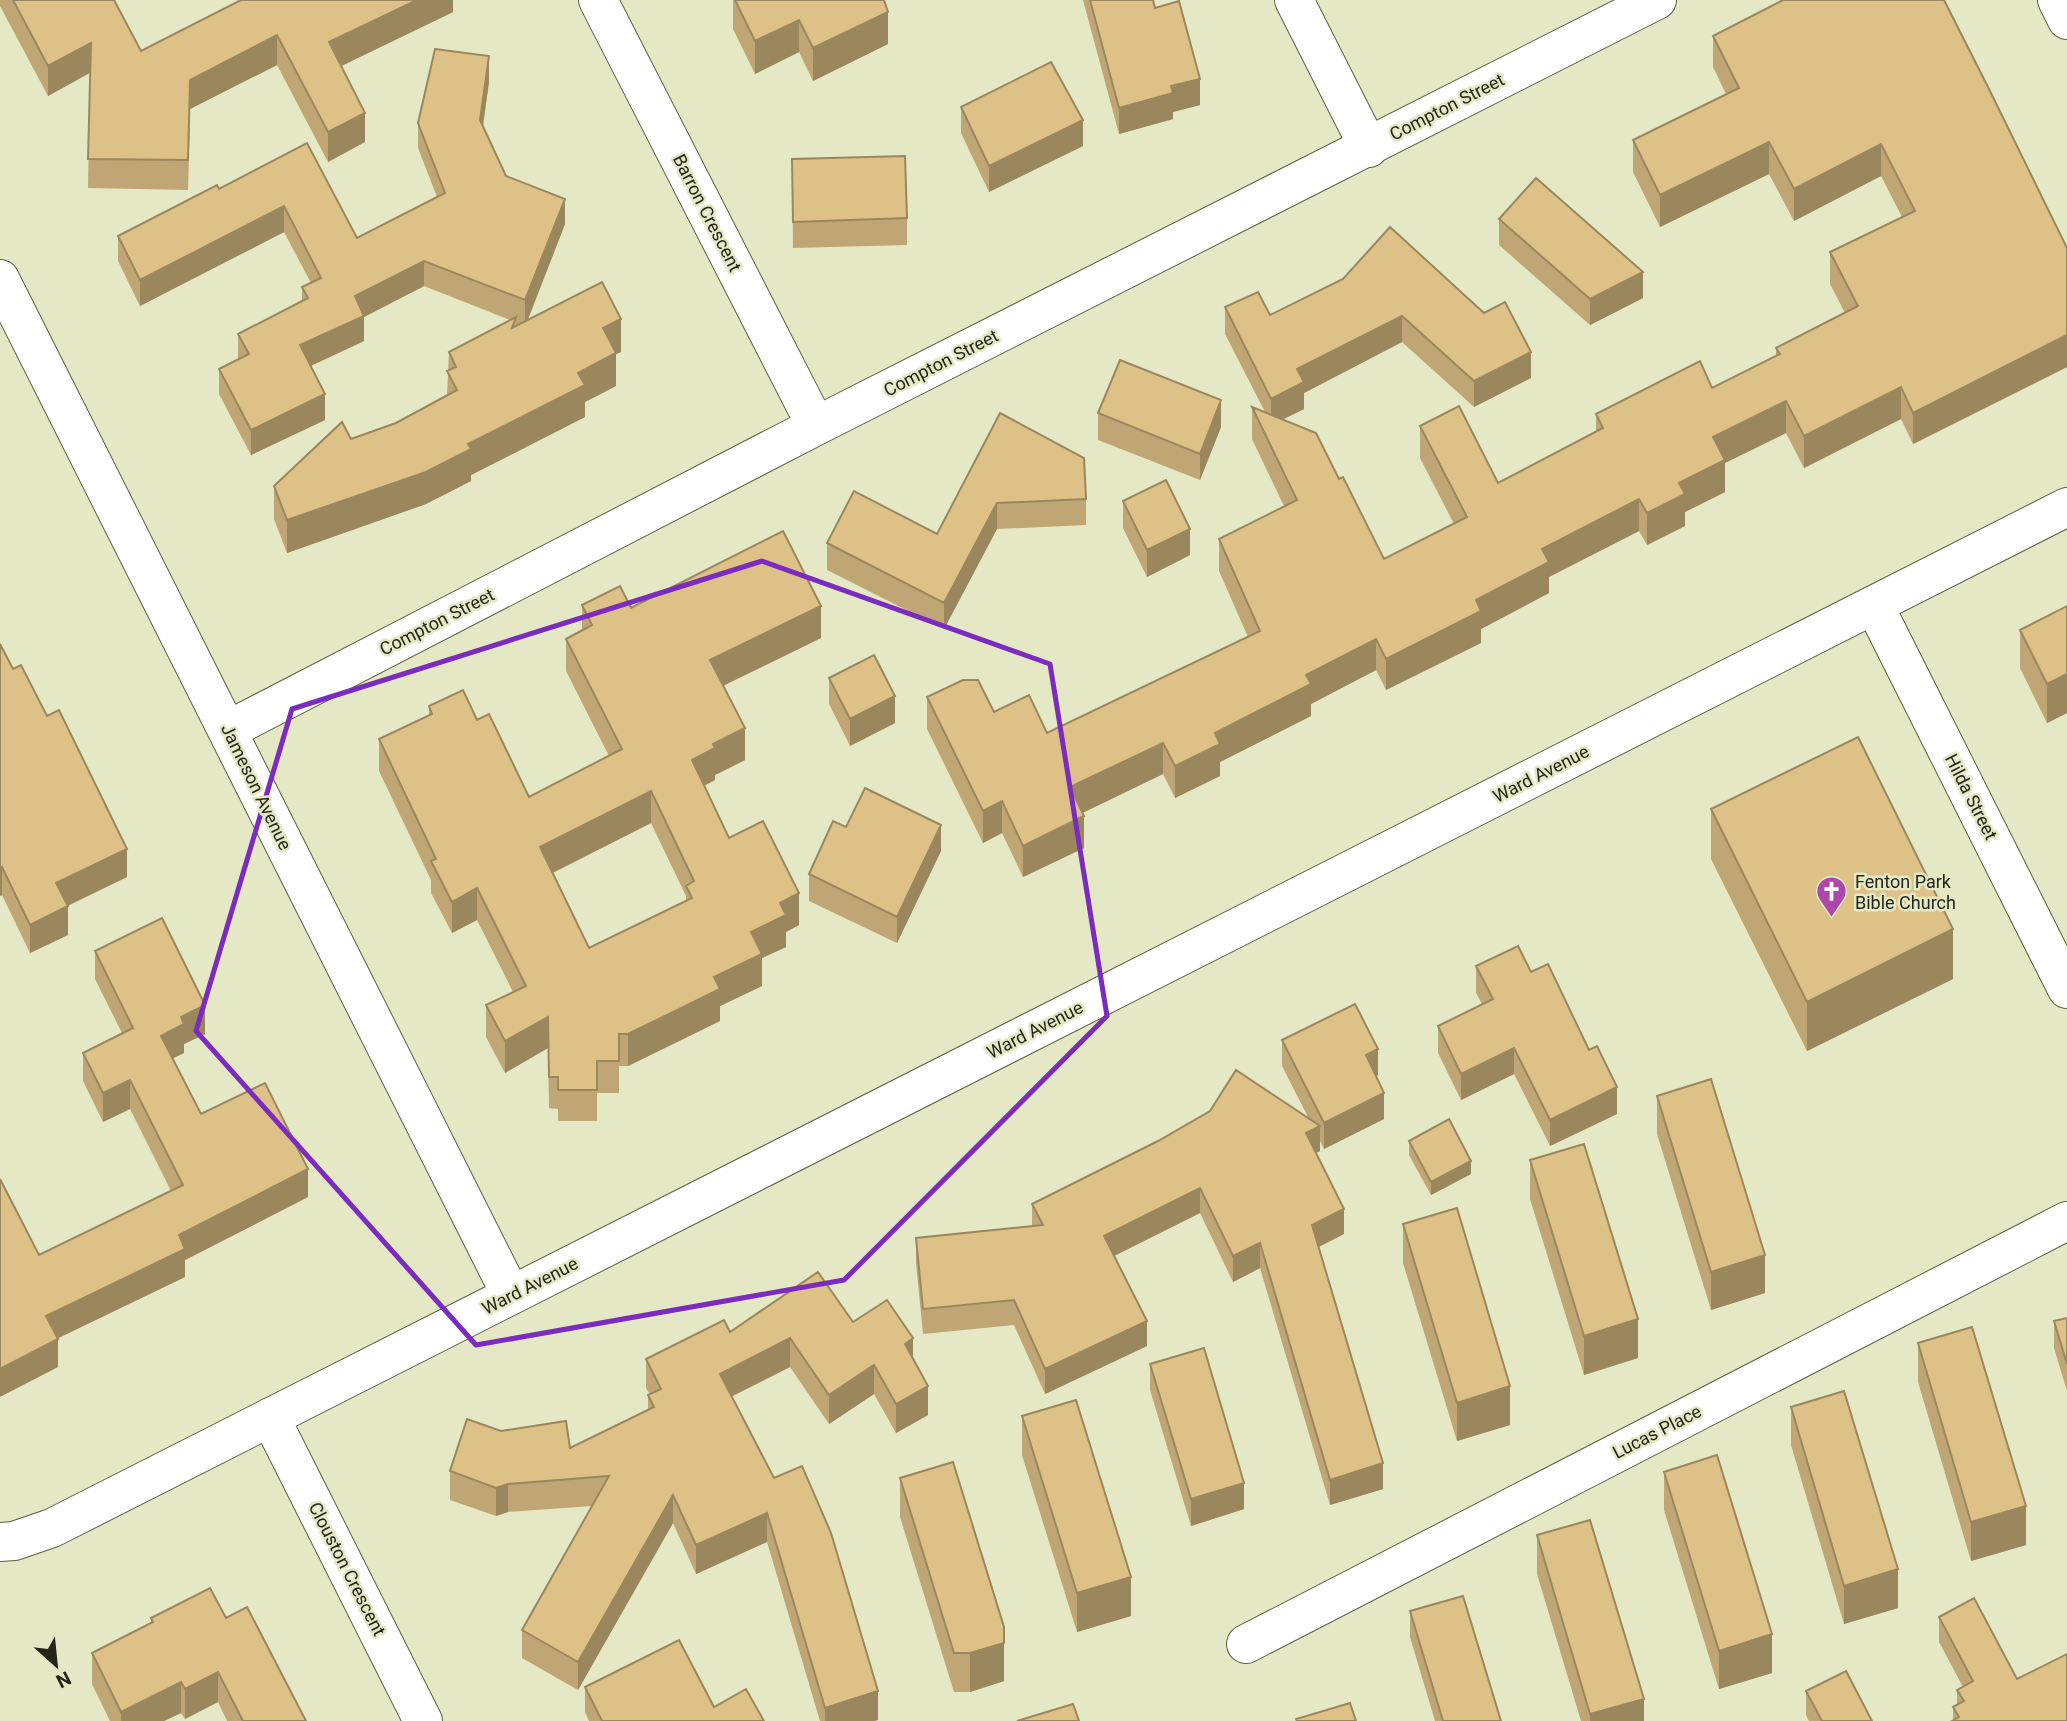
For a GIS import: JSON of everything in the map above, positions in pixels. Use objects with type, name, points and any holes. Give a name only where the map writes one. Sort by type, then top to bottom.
[{"type":"street","name":"Barron Crescent","points":[[598,0],[816,426]]},
{"type":"street","points":[[1294,0],[1369,148]]},
{"type":"street","name":"Compton Street","points":[[228,730],[816,426],[1657,0]]},
{"type":"street","points":[[2057,0],[2067,20]]},
{"type":"street","name":"Jameson Avenue","points":[[0,279],[511,1295]]},
{"type":"street","name":"Ward Avenue","points":[[0,1542],[15,1541],[51,1528],[2067,507]]},
{"type":"street","name":"Hilda Street","points":[[1874,605],[2067,989]]},
{"type":"street","name":"Lucas Place","points":[[1246,1644],[2067,1221]]},
{"type":"street","name":"Clouston Crescent","points":[[270,1417],[423,1721]]},
{"type":"highlighted area","points":[[762,561],[1050,664],[1107,1016],[844,1280],[476,1345],[196,1031],[292,709]]},
{"type":"building","points":[[13,0],[114,0],[141,51],[241,0],[417,0],[329,42],[365,113],[328,132],[277,35],[190,80],[188,160],[88,159],[91,43],[48,66]]},
{"type":"building","points":[[735,0],[884,0],[888,12],[813,48],[799,20],[755,41]]},
{"type":"building","points":[[1090,0],[1153,0],[1155,8],[1179,1],[1200,79],[1171,86],[1173,93],[1119,108]]},
{"type":"building","points":[[1783,0],[1944,0],[2067,248],[2067,335],[1913,413],[1901,387],[1804,436],[1786,401],[1713,437],[1725,460],[1679,483],[1685,494],[1647,513],[1639,499],[1542,549],[1549,562],[1476,600],[1481,611],[1386,659],[1376,639],[1306,675],[1311,684],[1215,733],[1220,744],[1175,766],[1163,743],[1070,787],[1084,816],[1023,846],[1002,801],[983,811],[927,697],[963,680],[978,680],[994,712],[1029,695],[1047,733],[1260,631],[1219,539],[1297,500],[1252,407],[1316,433],[1339,479],[1343,477],[1384,559],[1467,517],[1420,426],[1459,406],[1498,483],[1603,428],[1596,414],[1700,361],[1712,388],[1780,354],[1776,348],[1858,306],[1830,252],[1915,211],[1881,144],[1794,189],[1769,142],[1660,195],[1633,140],[1739,88],[1713,36]]},
{"type":"building","points":[[435,49],[489,56],[480,120],[506,176],[565,199],[525,300],[424,261],[355,296],[364,316],[300,345],[325,394],[251,430],[219,369],[249,354],[238,334],[308,298],[302,287],[321,278],[284,206],[140,280],[118,236],[217,185],[219,189],[307,143],[357,238],[445,193],[418,123]]},
{"type":"building","points":[[1051,62],[1083,120],[989,166],[961,107]]},
{"type":"building","points":[[905,156],[907,218],[793,222],[792,159]]},
{"type":"building","points":[[1536,178],[1643,272],[1590,299],[1499,219]]},
{"type":"building","points":[[1390,227],[1484,313],[1505,302],[1531,352],[1474,381],[1402,316],[1297,369],[1304,382],[1271,399],[1225,307],[1258,292],[1270,315],[1343,279]]},
{"type":"building","points":[[602,282],[621,319],[603,328],[616,353],[578,373],[585,385],[468,444],[471,449],[426,472],[287,520],[274,486],[342,422],[351,439],[396,423],[457,390],[447,371],[456,367],[449,352],[516,317],[512,328]]},
{"type":"building","points":[[1120,360],[1221,400],[1200,454],[1098,413]]},
{"type":"building","points":[[1000,413],[1084,458],[1086,499],[997,503],[944,603],[827,543],[854,491],[937,534]]},
{"type":"building","points":[[1166,480],[1190,529],[1147,550],[1123,501]]},
{"type":"building","points":[[783,531],[821,606],[710,660],[745,728],[713,744],[715,748],[692,760],[729,838],[763,821],[799,893],[780,903],[786,915],[751,932],[762,954],[714,977],[720,989],[628,1034],[619,1034],[619,1061],[597,1061],[597,1090],[558,1090],[558,1077],[549,1077],[548,1017],[505,1041],[486,1005],[526,986],[477,888],[452,902],[431,861],[436,859],[379,739],[432,714],[429,706],[463,690],[477,720],[489,714],[529,797],[622,749],[566,639],[592,625],[582,605],[620,586],[631,608]],"holes":[[[651,791],[694,881],[686,886],[692,898],[589,948],[540,847]]]},
{"type":"building","points":[[2067,606],[2067,674],[2047,684],[2020,630]]},
{"type":"building","points":[[0,644],[13,669],[21,665],[47,716],[59,710],[127,849],[56,883],[68,906],[30,925],[2,867],[0,868]]},
{"type":"building","points":[[874,655],[895,696],[850,719],[829,678]]},
{"type":"building","name":"Fenton Park Bible Church","points":[[1858,737],[1953,929],[1807,1002],[1711,809]]},
{"type":"building","points":[[865,788],[941,825],[897,917],[809,874],[833,821],[846,827]]},
{"type":"building","points":[[162,918],[205,1005],[181,1017],[184,1024],[161,1036],[201,1114],[265,1083],[308,1169],[179,1235],[185,1249],[46,1316],[58,1339],[0,1369],[0,1179],[39,1255],[183,1185],[130,1080],[103,1093],[83,1053],[133,1028],[95,951]]},
{"type":"building","points":[[1518,946],[1531,972],[1548,964],[1589,1050],[1597,1046],[1617,1087],[1550,1120],[1514,1048],[1461,1074],[1438,1026],[1493,999],[1476,966]]},
{"type":"building","points":[[1355,1004],[1378,1049],[1366,1055],[1384,1093],[1324,1123],[1282,1040]]},
{"type":"building","points":[[1236,1070],[1320,1126],[1306,1133],[1344,1209],[1312,1225],[1383,1463],[1330,1480],[1260,1243],[1233,1256],[1200,1188],[1104,1236],[1147,1321],[1045,1369],[1014,1300],[923,1309],[916,1238],[1043,1225],[1032,1204],[1158,1141],[1210,1111]]},
{"type":"building","points":[[1711,1079],[1765,1255],[1711,1272],[1657,1096]]},
{"type":"building","points":[[1449,1119],[1471,1161],[1431,1182],[1409,1141]]},
{"type":"building","points":[[1584,1144],[1638,1319],[1584,1336],[1530,1160]]},
{"type":"building","points":[[1457,1208],[1510,1386],[1457,1403],[1403,1224]]},
{"type":"building","points":[[818,1272],[853,1322],[887,1300],[913,1338],[905,1344],[928,1386],[896,1404],[874,1365],[829,1395],[790,1338],[720,1374],[774,1478],[802,1466],[831,1533],[878,1691],[825,1708],[767,1513],[696,1545],[673,1495],[578,1662],[522,1630],[609,1476],[508,1484],[496,1488],[450,1471],[467,1419],[501,1431],[566,1421],[570,1448],[654,1407],[648,1395],[661,1389],[646,1359],[724,1320],[730,1332]]},
{"type":"building","points":[[2067,1318],[2067,1364],[2054,1321]]},
{"type":"building","points":[[1972,1327],[2026,1506],[1971,1522],[1918,1343]]},
{"type":"building","points":[[1204,1348],[1244,1483],[1191,1499],[1150,1364]]},
{"type":"building","points":[[1844,1391],[1898,1569],[1844,1586],[1791,1407]]},
{"type":"building","points":[[1076,1400],[1131,1577],[1077,1593],[1022,1416]]},
{"type":"building","points":[[1717,1455],[1772,1634],[1719,1651],[1664,1472]]},
{"type":"building","points":[[953,1462],[1004,1627],[1004,1643],[970,1653],[954,1653],[900,1478]]},
{"type":"building","points":[[1590,1520],[1644,1699],[1590,1714],[1537,1535]]},
{"type":"building","points":[[210,1588],[226,1618],[247,1607],[306,1721],[243,1721],[218,1672],[185,1689],[181,1682],[121,1712],[92,1653],[153,1622],[151,1618]]},
{"type":"building","points":[[1463,1596],[1501,1721],[1443,1721],[1410,1611]]},
{"type":"building","points":[[1974,1598],[2017,1679],[2067,1654],[2067,1721],[1952,1721],[1959,1717],[1953,1707],[1964,1701],[1957,1690],[1973,1681],[1939,1617]]},
{"type":"building","points":[[679,1640],[714,1707],[746,1689],[764,1721],[602,1721],[585,1687]]},
{"type":"building","points":[[1846,1671],[1872,1721],[1822,1721],[1806,1691]]},
{"type":"building","points":[[1350,1703],[1356,1721],[1296,1719]]},
{"type":"building","points":[[1073,1704],[1079,1721],[1017,1721]]},
{"type":"place","name":"Fenton Park Bible Church","points":[[1832,919]]}]
